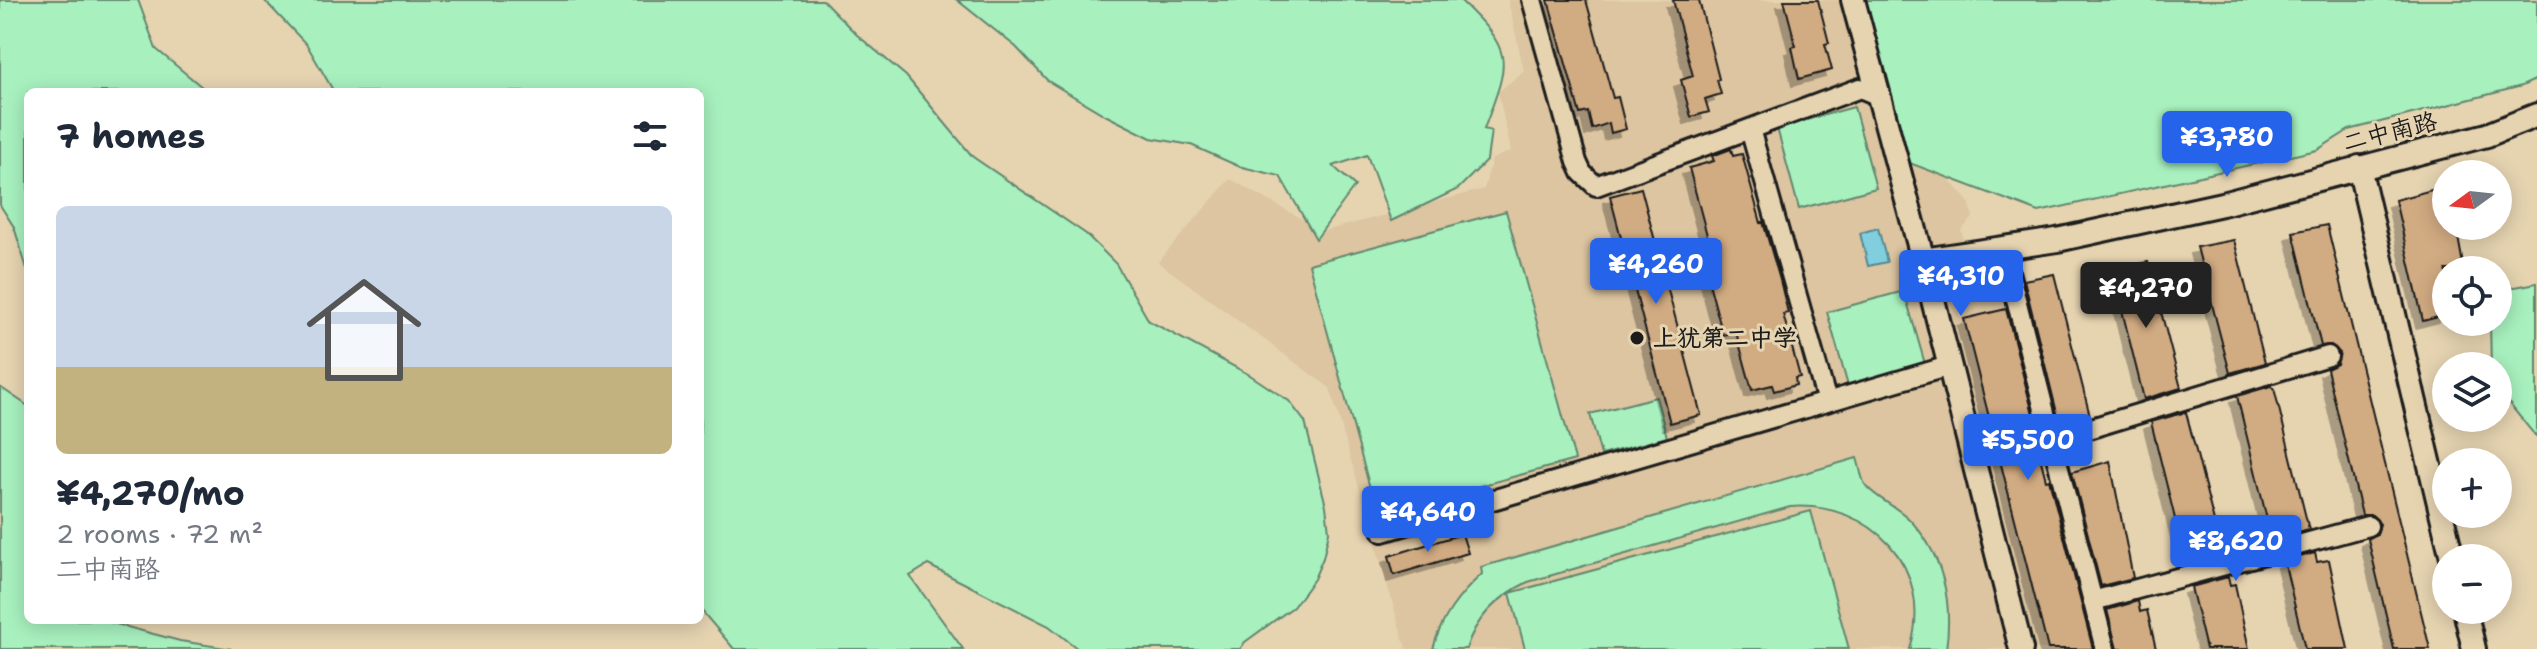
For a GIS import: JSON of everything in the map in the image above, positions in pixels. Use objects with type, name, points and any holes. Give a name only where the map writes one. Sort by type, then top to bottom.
[{"type":"street","points":[[1532,0],[1577,162],[1582,173],[1596,186],[1860,88],[1879,96]]},
{"type":"street","points":[[1853,0],[1923,260],[2021,649]]},
{"type":"street","name":"二中南路","points":[[1923,260],[2057,240],[2222,204],[2487,135],[2537,115]]},
{"type":"street","points":[[1750,129],[1827,402]]},
{"type":"street","points":[[2359,167],[2449,544]]},
{"type":"street","points":[[2003,248],[2105,649]]},
{"type":"street","points":[[2052,440],[2328,356]]},
{"type":"street","points":[[1383,532],[1949,366]]},
{"type":"street","points":[[2093,601],[2368,526]]},
{"type":"street","points":[[2468,624],[2474,649]]},
{"type":"shaded area","name":"上犹第二中学","points":[[1508,0],[1863,0],[1907,162],[1948,178],[1970,204],[1973,218],[1961,230],[1973,287],[1998,282],[2091,649],[1406,649],[1330,388],[1158,262],[1230,179],[1324,231],[1484,189],[1492,159],[1511,151],[1498,92],[1524,71]]},
{"type":"green space","points":[[0,0],[138,0],[156,49],[203,88],[24,88],[24,259],[14,227],[0,205]]},
{"type":"green space","points":[[264,0],[823,0],[856,34],[906,76],[973,157],[1086,234],[1116,264],[1149,321],[1250,375],[1289,401],[1305,422],[1326,506],[1329,532],[1314,579],[1293,607],[1240,649],[1078,649],[1049,626],[928,565],[910,576],[963,649],[734,649],[704,614],[704,88],[332,88],[307,45]]},
{"type":"green space","points":[[957,0],[1460,0],[1491,33],[1502,58],[1499,87],[1484,129],[1491,131],[1487,160],[1458,189],[1391,221],[1367,155],[1333,166],[1355,186],[1316,239],[1280,176],[1238,166],[1191,145],[1151,138],[1105,115],[1048,81],[1016,47]]},
{"type":"green space","points":[[1863,0],[2537,0],[2537,79],[2522,86],[2349,130],[2317,150],[2039,212],[1907,162]]},
{"type":"green space","points":[[1854,107],[1876,188],[1799,209],[1777,128]]},
{"type":"green space","points":[[1506,211],[1575,460],[1377,514],[1309,264]]},
{"type":"green space","points":[[2537,283],[2537,438],[2512,407],[2512,352],[2491,352],[2490,336],[2512,336],[2512,287]]},
{"type":"green space","points":[[1904,291],[1927,371],[1850,393],[1827,312]]},
{"type":"green space","points":[[0,387],[24,403],[24,624],[116,624],[180,641],[232,649],[0,649]]},
{"type":"green space","points":[[1656,397],[1667,437],[1601,455],[1590,414]]},
{"type":"green space","points":[[1857,458],[1867,487],[1907,517],[1937,561],[1948,613],[1946,649],[1910,649],[1915,619],[1913,591],[1904,566],[1890,545],[1870,528],[1846,515],[1819,508],[1790,507],[1528,582],[1507,594],[1482,617],[1466,649],[1433,649],[1446,617],[1482,574],[1481,567]]},
{"type":"green space","points":[[1811,511],[1849,649],[1525,649],[1510,593]]},
{"type":"water","points":[[1878,228],[1887,262],[1868,266],[1860,233]]},
{"type":"building","points":[[1548,0],[1586,0],[1613,98],[1618,97],[1626,129],[1611,133],[1609,123],[1592,129],[1588,112],[1580,114]]},
{"type":"building","points":[[1673,0],[1699,0],[1719,79],[1721,94],[1705,99],[1709,112],[1691,117],[1681,80],[1693,76]]},
{"type":"building","points":[[1784,0],[1818,0],[1832,70],[1799,79],[1792,47],[1796,46]]},
{"type":"building","points":[[1731,149],[1733,156],[1742,154],[1763,222],[1788,313],[1783,314],[1800,377],[1795,378],[1796,385],[1774,391],[1772,385],[1752,390],[1736,332],[1723,335],[1698,242],[1708,239],[1689,168],[1714,161],[1712,156]]},
{"type":"building","points":[[1641,188],[1701,415],[1670,423],[1610,196]]},
{"type":"building","points":[[2432,190],[2432,240],[2459,240],[2461,256],[2432,256],[2432,319],[2423,321],[2395,200]]},
{"type":"building","points":[[2327,225],[2430,649],[2394,649],[2368,539],[2377,534],[2380,524],[2372,515],[2362,515],[2327,369],[2337,364],[2340,353],[2331,345],[2321,346],[2293,232]]},
{"type":"building","points":[[2234,240],[2265,363],[2230,373],[2197,247]]},
{"type":"building","points":[[2148,262],[2181,388],[2144,399],[2112,270]]},
{"type":"building","points":[[2054,274],[2090,416],[2060,425],[2024,280]]},
{"type":"building","points":[[2006,309],[2039,437],[2035,438],[2046,480],[2049,479],[2093,649],[2048,649],[1964,319]]},
{"type":"building","points":[[2271,386],[2309,530],[2272,540],[2237,396]]},
{"type":"building","points":[[2186,412],[2222,553],[2186,563],[2151,422]]},
{"type":"building","points":[[2110,461],[2133,578],[2101,586],[2072,472]]},
{"type":"building","points":[[1462,534],[1468,553],[1394,575],[1389,556]]},
{"type":"building","points":[[2315,553],[2317,562],[2329,560],[2348,649],[2305,649],[2284,561]]},
{"type":"building","points":[[2228,577],[2230,585],[2235,584],[2249,649],[2206,649],[2191,587]]},
{"type":"building","points":[[2138,601],[2140,612],[2147,610],[2156,649],[2117,649],[2107,610]]},
{"type":"place","name":"上犹第二中学","points":[[1637,338]]}]
